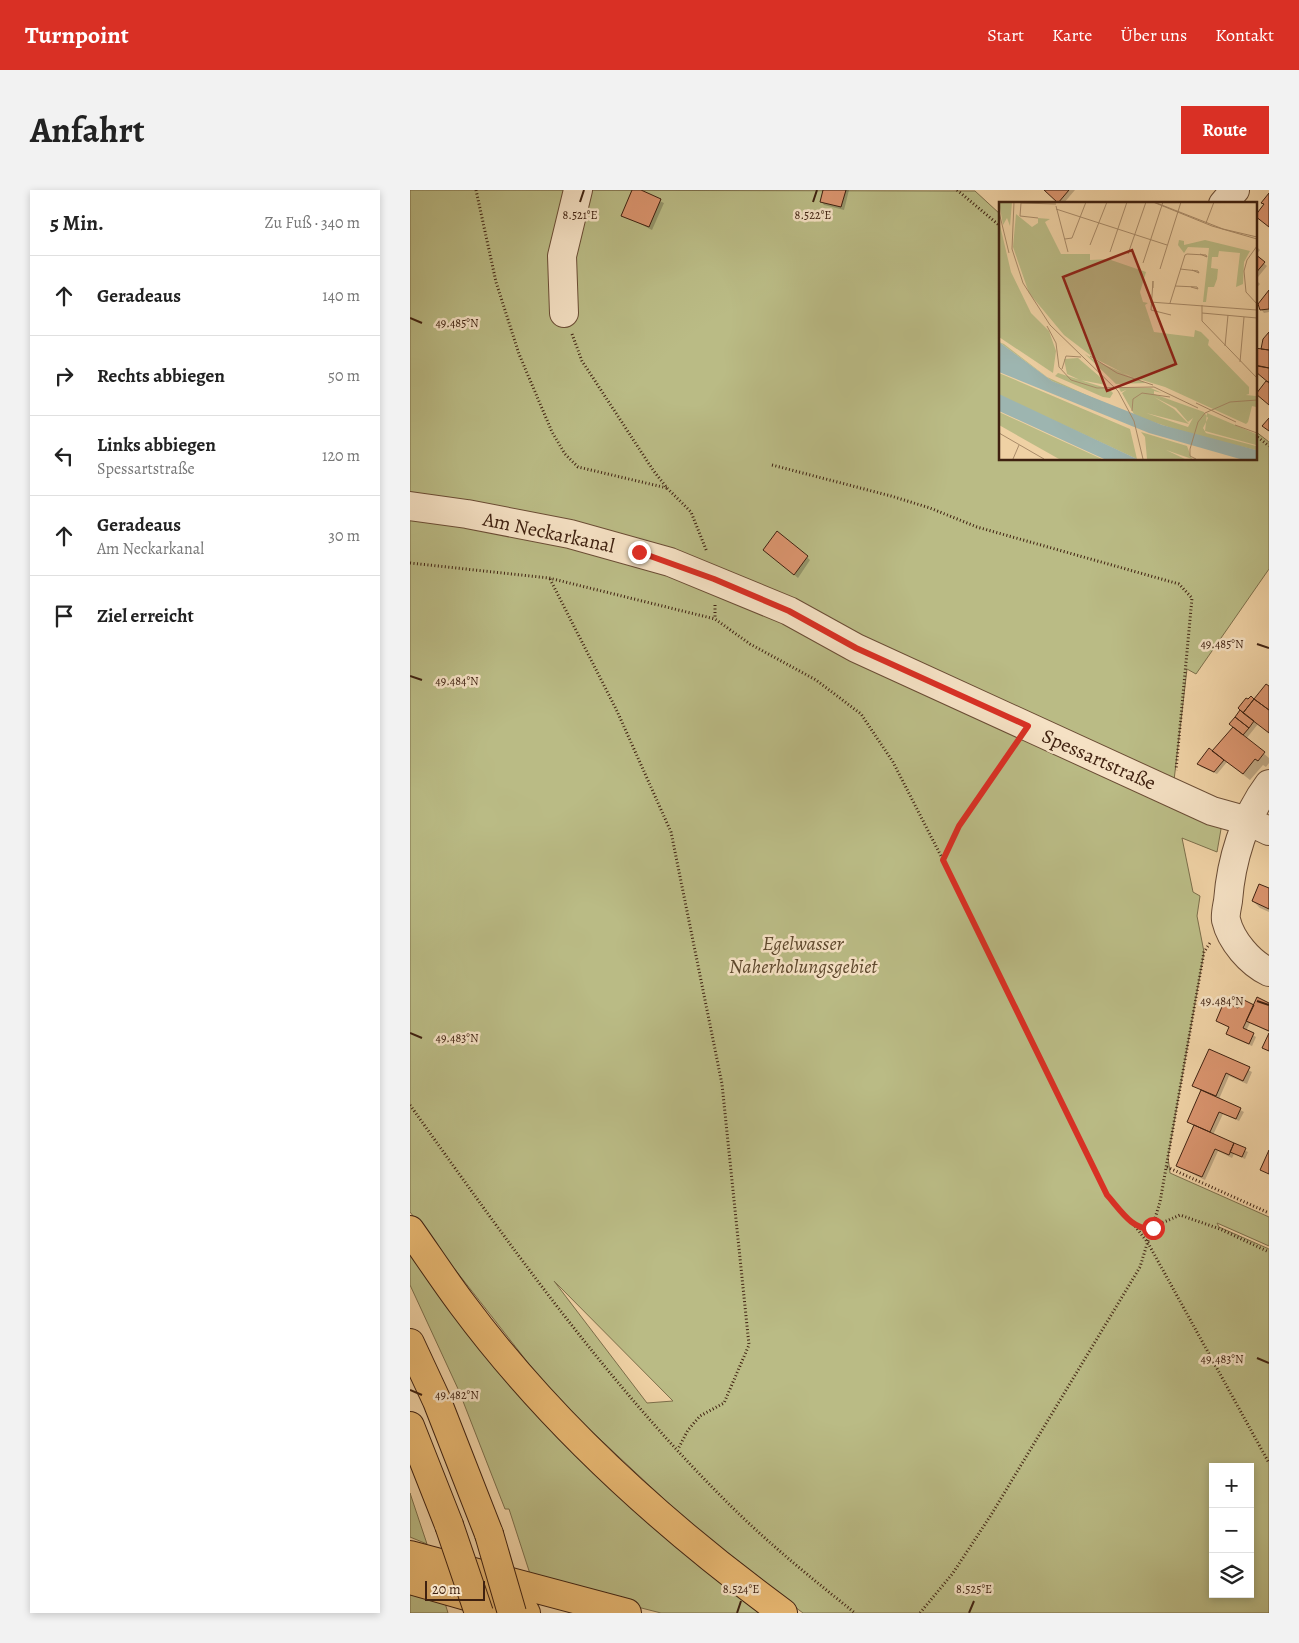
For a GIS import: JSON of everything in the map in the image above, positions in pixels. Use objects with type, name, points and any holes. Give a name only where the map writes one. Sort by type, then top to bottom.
[{"type":"highway","points":[[410,1230],[463,1305],[557,1415],[594,1454],[660,1516],[730,1575],[783,1613]]},
{"type":"highway","points":[[410,1343],[437,1401],[489,1534],[512,1613]]},
{"type":"highway","points":[[410,1426],[450,1525],[478,1613]]},
{"type":"highway","points":[[410,1555],[627,1613]]},
{"type":"highway","points":[[410,1580],[526,1613]]},
{"type":"street","points":[[564,313],[562,256],[578,190]]},
{"type":"street","points":[[1225,202],[1235,190]]},
{"type":"street","name":"Am Neckarkanal","points":[[410,506],[467,514],[570,534],[639,552],[714,579]]},
{"type":"street","name":"Spessartstraße","points":[[714,579],[789,611],[856,648],[1212,811],[1258,826]]},
{"type":"street","points":[[1269,784],[1260,796],[1258,826],[1231,874],[1226,920],[1238,946],[1258,966],[1269,972]]},
{"type":"path","points":[[476,190],[496,282],[519,354],[552,432],[565,454],[578,468],[667,488],[582,361],[564,313]]},
{"type":"path","points":[[957,190],[999,225]]},
{"type":"path","points":[[1256,436],[1269,446]]},
{"type":"path","points":[[772,465],[892,496],[930,508],[977,527],[1180,584],[1192,598],[1174,793]]},
{"type":"path","points":[[410,563],[549,578],[716,619],[750,644],[816,680],[861,714],[893,762],[1107,1195],[1148,1243],[1269,1462]]},
{"type":"path","points":[[549,578],[617,711],[671,832],[722,1084],[749,1345],[724,1402],[700,1416],[688,1430],[678,1450]]},
{"type":"path","points":[[943,860],[959,826],[1028,726]]},
{"type":"path","points":[[920,1613],[953,1573],[991,1515],[1140,1267],[1153,1228],[1167,1167],[1204,952],[1226,920]]},
{"type":"path","points":[[410,1105],[524,1266],[637,1404],[738,1512],[855,1613]]},
{"type":"path","points":[[1167,1167],[1269,1213]]},
{"type":"path","points":[[1134,1225],[1146,1229],[1153,1228],[1180,1215],[1220,1230],[1269,1252]]},
{"type":"green space","name":"Egelwasser Naherholungsgebiet","points":[[410,190],[975,191],[999,213],[999,460],[1256,460],[1256,432],[1269,442],[1269,569],[1196,674],[1187,669],[1173,789],[1219,822],[1221,829],[1217,852],[1182,838],[1193,892],[1200,896],[1197,916],[1204,952],[1168,1157],[1170,1173],[1269,1217],[1269,1246],[1217,1223],[1219,1227],[1269,1249],[1269,1613],[803,1613],[715,1547],[554,1396],[410,1212]],"holes":[[[554,1281],[673,1401],[647,1403]]]},
{"type":"green space","points":[[410,1250],[766,1613],[661,1613],[532,1580],[509,1509],[505,1509],[459,1391],[410,1285]]},
{"type":"green space","points":[[410,1493],[427,1544],[410,1537]]},
{"type":"green space","points":[[410,1591],[445,1603],[448,1613],[410,1613]]},
{"type":"building","points":[[632,190],[641,190],[661,199],[649,227],[621,216]]},
{"type":"building","points":[[823,190],[846,190],[841,207],[820,202]]},
{"type":"building","points":[[1044,190],[1069,190],[1057,202]]},
{"type":"building","points":[[1269,193],[1269,227],[1256,217],[1264,204],[1261,203]]},
{"type":"building","points":[[1256,255],[1265,262],[1256,273]]},
{"type":"building","points":[[1269,290],[1269,309],[1260,310],[1258,304]]},
{"type":"building","points":[[1269,332],[1269,350],[1261,349],[1263,339]]},
{"type":"building","points":[[1256,348],[1269,350],[1269,368],[1256,365]]},
{"type":"building","points":[[1257,366],[1269,368],[1269,383],[1256,372]]},
{"type":"building","points":[[1266,381],[1269,382],[1269,405],[1256,394]]},
{"type":"building","points":[[1269,418],[1269,431],[1262,426]]},
{"type":"building","points":[[777,531],[808,556],[794,575],[763,550]]},
{"type":"building","points":[[1266,684],[1269,686],[1269,710],[1254,699]]},
{"type":"building","points":[[1251,696],[1254,699],[1243,713],[1238,708],[1246,698],[1248,699]]},
{"type":"building","points":[[1254,699],[1269,710],[1269,733],[1243,713]]},
{"type":"building","points":[[1240,710],[1254,721],[1249,728],[1235,717]]},
{"type":"building","points":[[1235,717],[1249,728],[1243,735],[1229,724]]},
{"type":"building","points":[[1233,727],[1265,752],[1258,761],[1255,759],[1243,774],[1212,751]]},
{"type":"building","points":[[1209,748],[1224,760],[1214,772],[1197,764]]},
{"type":"building","points":[[1259,884],[1269,888],[1269,909],[1252,901]]},
{"type":"building","points":[[1257,997],[1269,1003],[1269,1031],[1246,1021]]},
{"type":"building","points":[[1242,999],[1254,1005],[1243,1028],[1254,1033],[1249,1044],[1226,1034],[1229,1027],[1216,1021],[1224,1002],[1238,1008]]},
{"type":"building","points":[[1269,1033],[1269,1051],[1262,1048]]},
{"type":"building","points":[[1209,1049],[1250,1067],[1243,1081],[1226,1073],[1216,1096],[1192,1086]]},
{"type":"building","points":[[1201,1090],[1241,1108],[1236,1119],[1219,1112],[1210,1132],[1187,1122]]},
{"type":"building","points":[[1194,1125],[1234,1143],[1229,1155],[1215,1149],[1202,1177],[1176,1166]]},
{"type":"building","points":[[1234,1143],[1246,1148],[1242,1157],[1230,1152]]},
{"type":"building","points":[[1269,1150],[1269,1174],[1260,1170]]},
{"type":"route","points":[[639,552],[714,579],[789,611],[856,648],[1028,726],[959,826],[943,860],[1107,1195],[1134,1225],[1146,1229],[1153,1228]]}]
